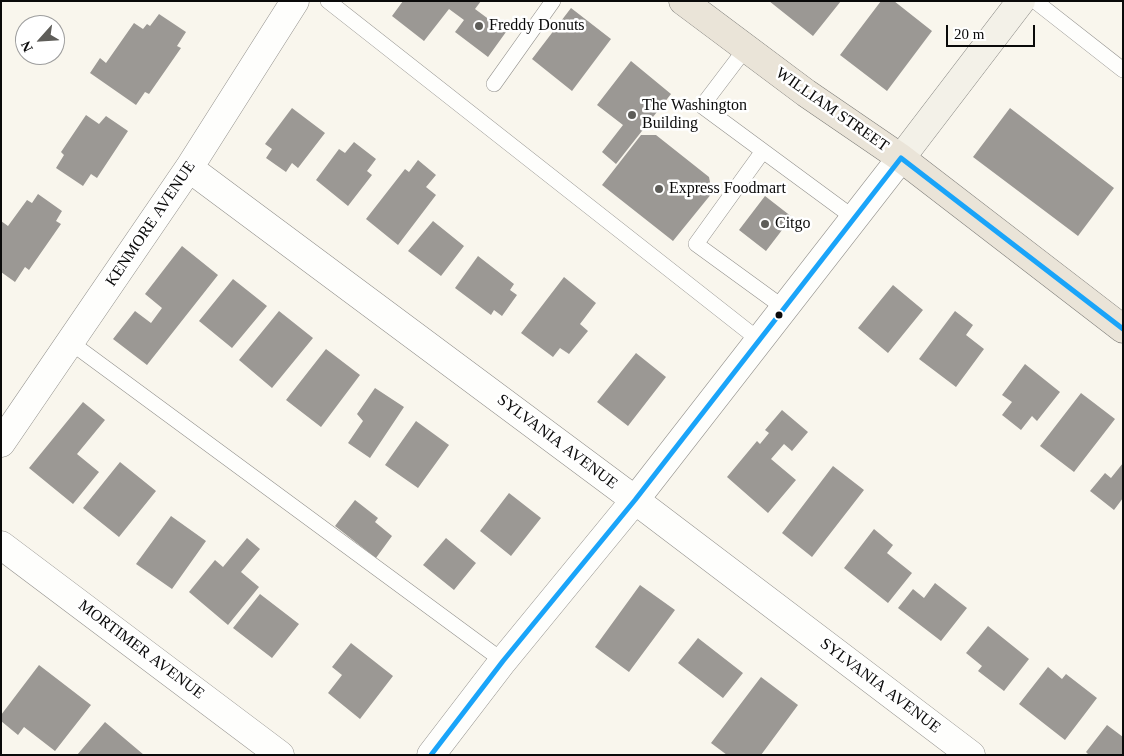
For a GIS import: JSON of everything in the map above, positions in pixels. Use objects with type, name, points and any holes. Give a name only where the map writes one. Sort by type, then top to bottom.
[{"type":"main road","name":"WILLIAM STREET","points":[[683,1],[806,93],[901,158],[1123,329]]},
{"type":"street","name":"KENMORE AVENUE","points":[[1,444],[189,168],[295,1]]},
{"type":"street","points":[[431,755],[503,662],[635,500],[1021,1]]},
{"type":"street","name":"SYLVANIA AVENUE","points":[[189,168],[635,500],[971,755]]},
{"type":"street","name":"MORTIMER AVENUE","points":[[1,544],[280,755]]},
{"type":"lane","points":[[328,1],[347,7],[759,340]]},
{"type":"lane","points":[[494,84],[552,1]]},
{"type":"lane","points":[[1035,1],[1123,70]]},
{"type":"lane","points":[[746,48],[702,106],[854,218]]},
{"type":"lane","points":[[763,151],[696,244],[784,308]]},
{"type":"lane","points":[[70,342],[503,662]]},
{"type":"building","name":"Freddy Donuts","points":[[403,1],[481,1],[475,9],[506,32],[488,57],[455,32],[464,20],[449,9],[424,41],[392,16]]},
{"type":"building","points":[[769,1],[841,1],[813,36]]},
{"type":"building","points":[[881,1],[894,1],[932,31],[887,91],[840,55]]},
{"type":"building","points":[[571,8],[611,39],[572,91],[532,59]]},
{"type":"building","points":[[159,14],[186,32],[177,46],[181,48],[149,94],[145,92],[136,105],[90,73],[100,58],[106,63],[134,23],[143,29],[147,24],[150,26]]},
{"type":"building","name":"The Washington Building","points":[[631,61],[671,94],[616,164],[602,152],[623,125],[597,105]]},
{"type":"building","points":[[292,108],[325,133],[298,168],[292,163],[286,172],[266,158],[272,149],[265,144]]},
{"type":"building","points":[[1010,108],[1114,188],[1078,236],[973,157]]},
{"type":"building","points":[[86,115],[99,124],[106,116],[128,131],[97,178],[91,174],[83,186],[56,168],[64,155],[61,152]]},
{"type":"building","name":"Express Foodmart","points":[[641,135],[656,135],[709,177],[712,193],[673,241],[602,185]]},
{"type":"building","points":[[354,142],[376,159],[367,171],[372,175],[348,206],[316,180],[339,149],[345,153]]},
{"type":"building","points":[[418,160],[436,175],[426,187],[436,195],[398,245],[366,219],[405,169],[409,172]]},
{"type":"building","points":[[38,194],[62,211],[56,221],[61,224],[29,270],[25,267],[15,282],[1,272],[1,221],[8,226],[27,200],[32,203]]},
{"type":"building","name":"Citgo","points":[[765,196],[792,217],[766,251],[739,230]]},
{"type":"building","points":[[433,221],[464,246],[441,276],[408,251]]},
{"type":"building","points":[[182,246],[218,275],[147,365],[113,339],[135,311],[151,323],[162,308],[145,294]]},
{"type":"building","points":[[478,256],[514,284],[510,290],[517,295],[502,316],[494,310],[491,315],[455,288]]},
{"type":"building","points":[[564,277],[596,303],[580,324],[588,331],[569,354],[560,348],[553,357],[521,333]]},
{"type":"building","points":[[233,279],[267,306],[232,348],[199,321]]},
{"type":"building","points":[[893,285],[923,310],[888,353],[858,328]]},
{"type":"building","points":[[279,311],[313,338],[272,388],[239,360]]},
{"type":"building","points":[[955,311],[973,325],[966,335],[984,349],[956,387],[919,359]]},
{"type":"building","points":[[326,349],[360,375],[321,427],[286,400]]},
{"type":"building","points":[[636,353],[666,377],[628,426],[597,402]]},
{"type":"building","points":[[1025,364],[1060,392],[1037,421],[1032,416],[1021,430],[1002,415],[1012,402],[1002,395]]},
{"type":"building","points":[[375,388],[404,407],[370,458],[348,443],[363,421],[357,414]]},
{"type":"building","points":[[1081,393],[1115,419],[1074,472],[1040,446]]},
{"type":"building","points":[[83,402],[105,420],[77,454],[99,472],[73,504],[29,468]]},
{"type":"building","points":[[782,410],[808,432],[792,451],[784,444],[771,459],[796,480],[768,513],[727,477],[757,441],[760,444],[769,433],[765,430]]},
{"type":"building","points":[[416,421],[449,445],[418,488],[385,465]]},
{"type":"building","points":[[120,462],[156,491],[119,537],[83,508]]},
{"type":"building","points":[[1123,463],[1123,498],[1114,510],[1090,491],[1105,473],[1111,478]]},
{"type":"building","points":[[833,466],[864,490],[812,557],[782,533]]},
{"type":"building","points":[[509,493],[541,518],[511,556],[480,531]]},
{"type":"building","points":[[355,500],[378,518],[375,522],[392,536],[376,558],[335,526]]},
{"type":"building","points":[[171,516],[206,541],[172,589],[136,564]]},
{"type":"building","points":[[874,529],[893,545],[887,553],[912,573],[888,603],[844,568]]},
{"type":"building","points":[[247,538],[260,549],[241,572],[259,587],[228,625],[189,592],[215,560],[223,567]]},
{"type":"building","points":[[446,538],[476,563],[454,590],[423,565]]},
{"type":"building","points":[[935,583],[967,608],[941,641],[898,608],[913,589],[924,598]]},
{"type":"building","points":[[640,585],[675,610],[629,672],[595,647]]},
{"type":"building","points":[[260,594],[299,624],[272,658],[233,628]]},
{"type":"building","points":[[988,626],[1029,659],[1004,691],[978,671],[982,666],[966,653]]},
{"type":"building","points":[[698,638],[743,673],[723,698],[678,663]]},
{"type":"building","points":[[351,643],[393,676],[360,719],[328,693],[342,675],[332,667]]},
{"type":"building","points":[[39,665],[91,705],[55,751],[24,727],[18,735],[1,721],[1,715]]},
{"type":"building","points":[[1048,667],[1062,679],[1066,674],[1097,698],[1065,740],[1019,704]]},
{"type":"building","points":[[761,677],[798,705],[761,755],[727,755],[711,743]]},
{"type":"building","points":[[105,722],[144,755],[77,755]]},
{"type":"building","points":[[1107,725],[1123,737],[1123,755],[1089,755],[1086,752]]},
{"type":"transit line","points":[[431,755],[503,661],[635,500],[901,158],[1123,329]]},
{"type":"place","name":"Freddy Donuts","points":[[479,26]]},
{"type":"place","name":"The Washington Building","points":[[632,115]]},
{"type":"place","name":"Express Foodmart","points":[[659,189]]},
{"type":"place","name":"Citgo","points":[[765,224]]}]
